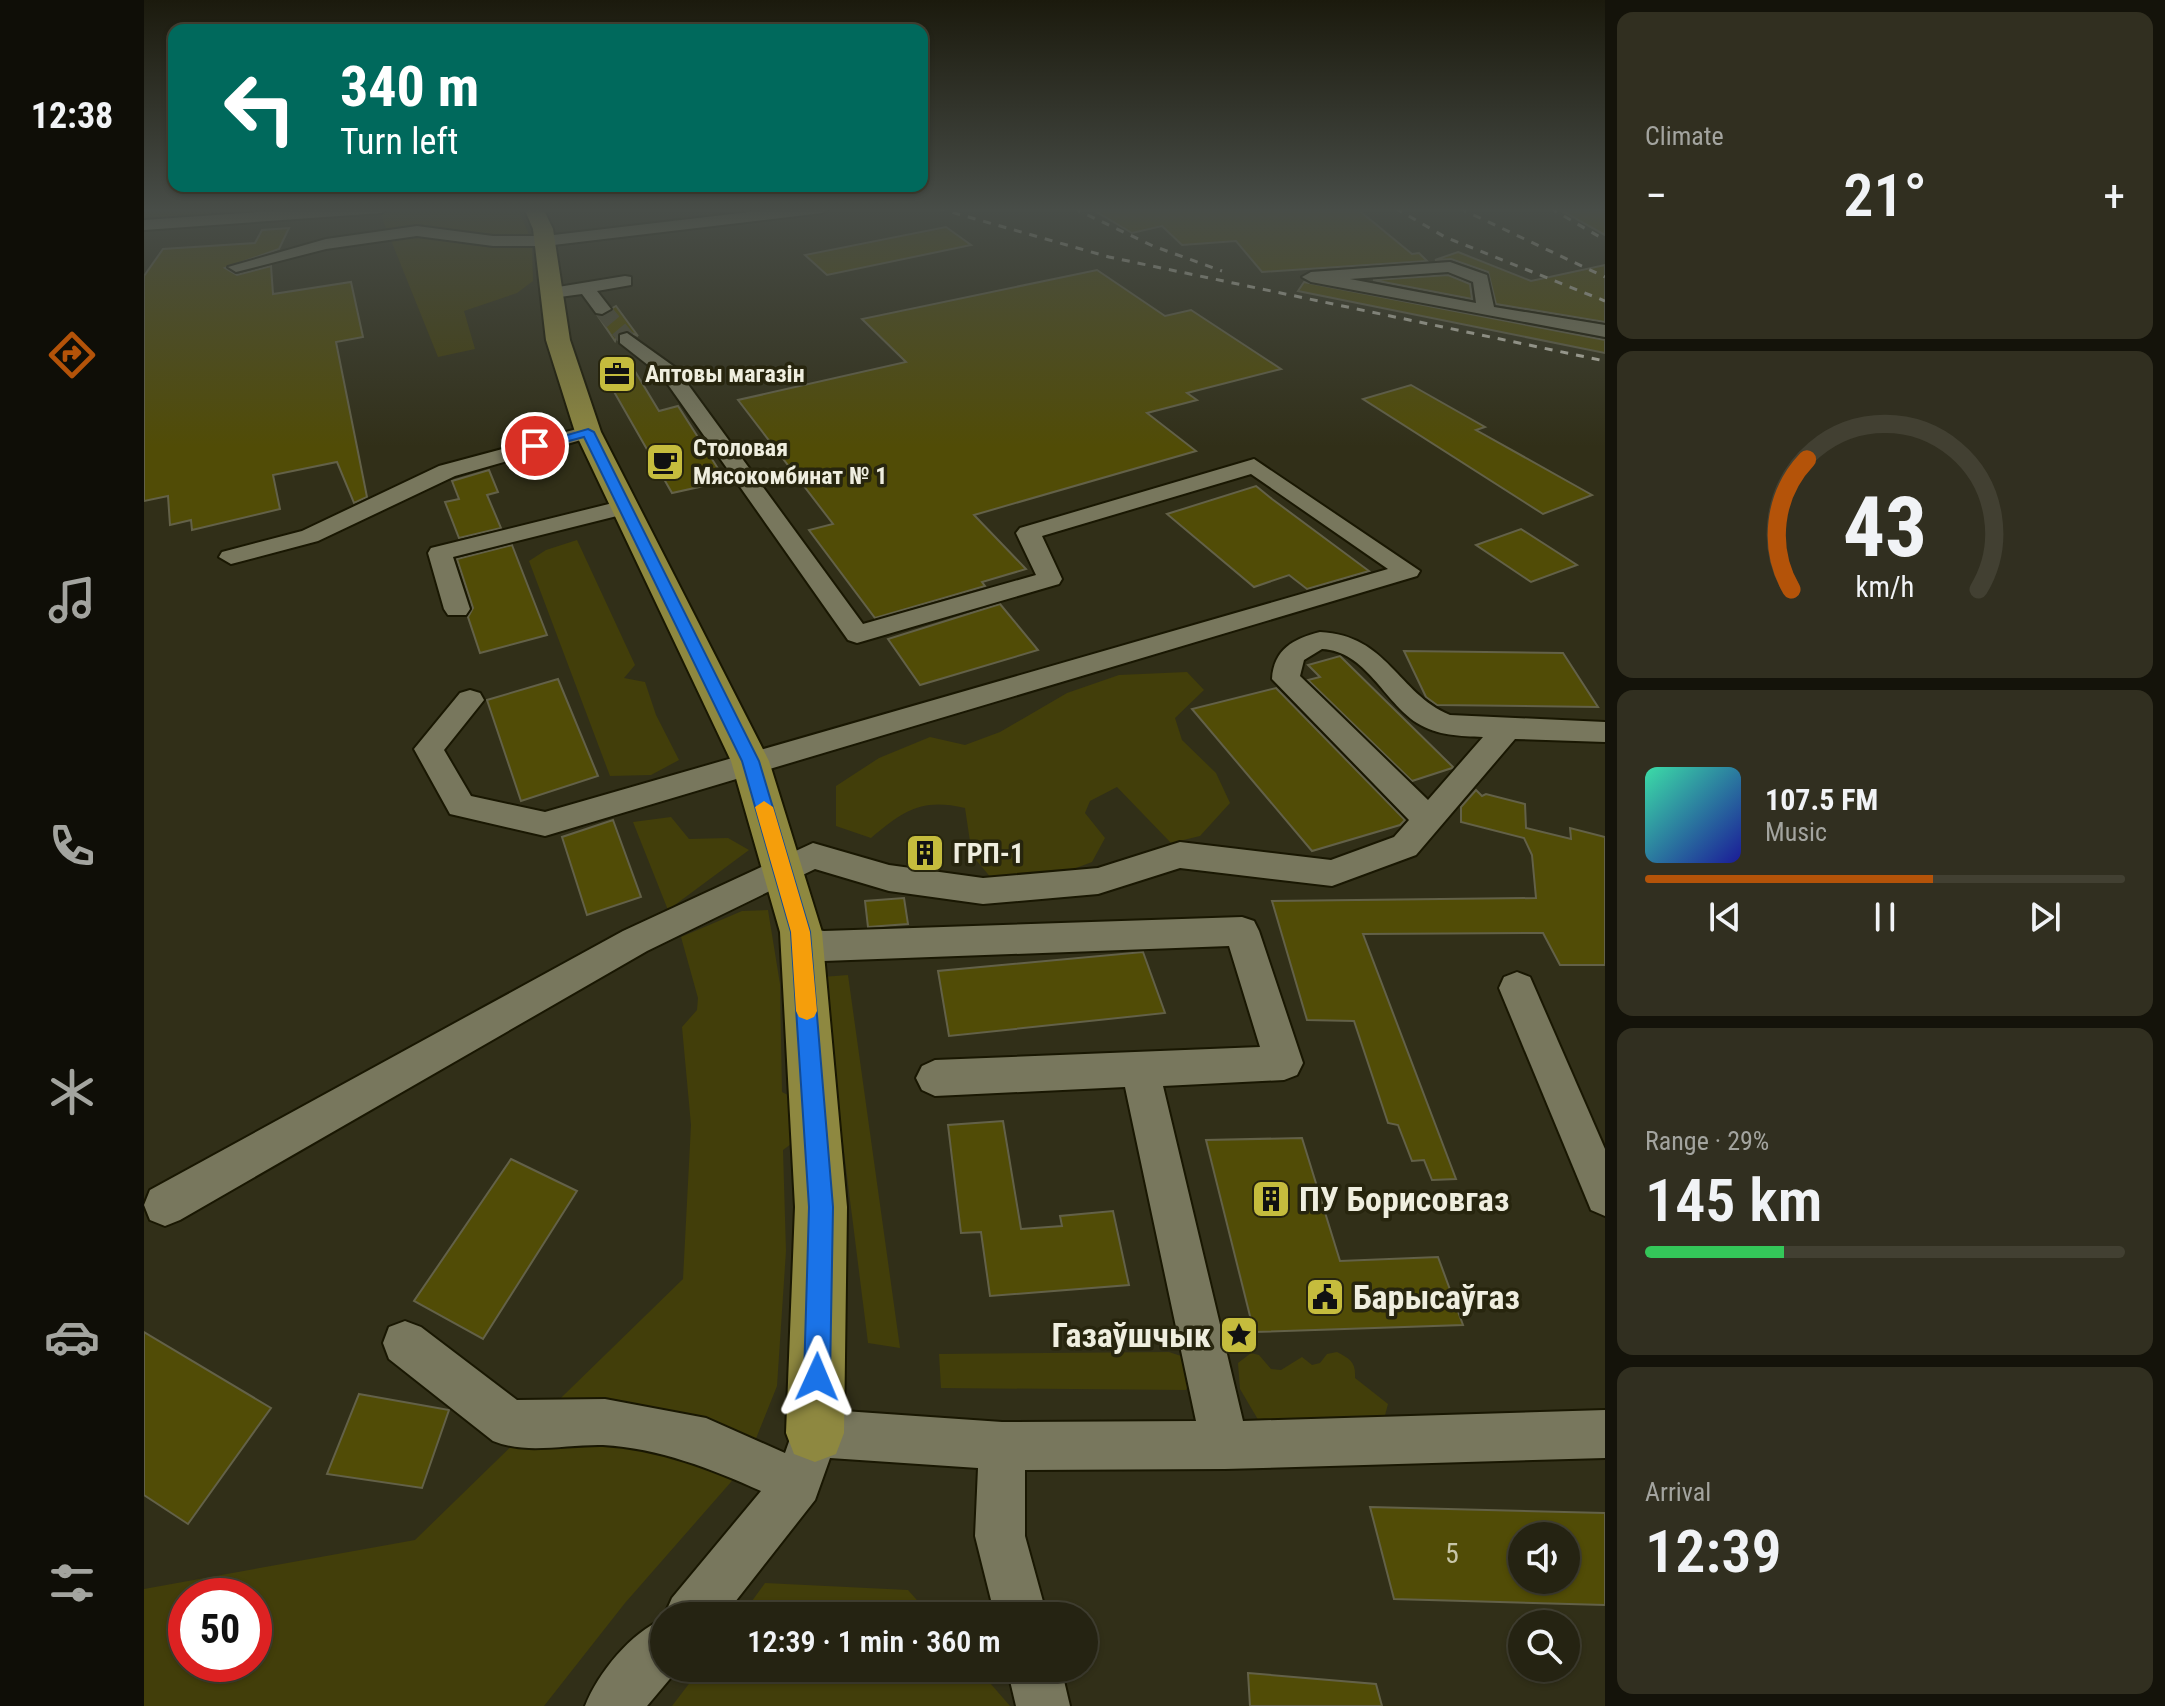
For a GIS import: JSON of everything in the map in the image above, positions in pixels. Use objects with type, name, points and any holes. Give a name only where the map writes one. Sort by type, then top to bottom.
[{"type":"main road","points":[[569,290],[558,340],[588,432],[750,761],[802,943],[821,1207],[815,1433]]},
{"type":"street","points":[[569,290],[584,288]]},
{"type":"street","points":[[1367,288],[1605,331]]},
{"type":"street","points":[[1482,288],[1486,311]]},
{"type":"street","points":[[569,290],[602,309]]},
{"type":"street","points":[[470,700],[429,749],[461,806],[545,824],[750,761],[1408,571],[1254,466],[1028,533],[1050,579],[857,634],[669,372],[627,339]]},
{"type":"street","points":[[231,557],[310,536],[447,471],[588,432]]},
{"type":"street","points":[[457,609],[440,553],[625,507]]},
{"type":"street","points":[[1428,819],[1286,679],[1286,665],[1308,644],[1328,642],[1363,653],[1378,664],[1419,710],[1436,721],[1453,726],[1605,732]]},
{"type":"street","points":[[165,1205],[635,941],[813,856],[889,878],[983,891],[1098,881],[1180,855],[1332,873],[1405,846],[1510,726]]},
{"type":"street","points":[[802,943],[824,946],[1242,931],[1284,1063],[935,1078]]},
{"type":"street","points":[[1517,988],[1605,1196]]},
{"type":"street","points":[[1140,1069],[1225,1445]]},
{"type":"street","points":[[405,1343],[510,1424],[605,1422],[677,1436],[706,1442],[798,1483]]},
{"type":"street","points":[[702,1602],[753,1543],[798,1483],[815,1433],[1002,1446],[1225,1445],[1605,1434]]},
{"type":"street","points":[[1002,1446],[1000,1536],[1017,1602]]},
{"type":"street","points":[[612,1706],[650,1661]]},
{"type":"street","points":[[1037,1682],[1043,1706]]},
{"type":"shaded area","points":[[410,288],[524,288],[517,293],[464,311],[475,349],[438,357]]},
{"type":"shaded area","points":[[577,540],[635,665],[624,678],[645,682],[656,715],[679,760],[651,775],[610,776],[529,561],[546,550]]},
{"type":"shaded area","points":[[1187,672],[1204,690],[1175,718],[1182,740],[1216,773],[1230,803],[1200,836],[1171,843],[1117,787],[1090,801],[1085,813],[1105,838],[1092,862],[1044,880],[992,879],[972,855],[965,808],[937,805],[914,809],[871,838],[836,826],[836,786],[879,758],[930,737],[965,745],[1000,732],[1067,693],[1119,675]]},
{"type":"shaded area","points":[[671,817],[689,839],[728,838],[749,850],[668,910],[633,822]]},
{"type":"shaded area","points":[[768,910],[780,984],[782,1092],[794,1098],[798,1139],[783,1150],[786,1251],[777,1386],[745,1466],[625,1603],[544,1706],[144,1706],[144,1589],[168,1585],[168,1682],[272,1682],[272,1578],[205,1578],[415,1540],[683,1279],[691,1125],[682,1027],[697,1010],[698,998],[681,937],[742,911]]},
{"type":"shaded area","points":[[848,975],[900,1348],[868,1343],[822,977]]},
{"type":"shaded area","points":[[1169,1352],[1181,1356],[1190,1382],[1186,1390],[941,1388],[939,1354]]},
{"type":"shaded area","points":[[1337,1352],[1351,1362],[1355,1378],[1388,1404],[1383,1423],[1260,1423],[1240,1389],[1238,1363],[1251,1353],[1259,1355],[1271,1369],[1281,1370],[1302,1357],[1312,1365],[1320,1363],[1327,1354]]},
{"type":"shaded area","points":[[765,1583],[908,1590],[919,1602],[751,1602]]},
{"type":"shaded area","points":[[690,1682],[989,1682],[1010,1706],[672,1706]]},
{"type":"building","points":[[144,288],[273,288],[273,294],[315,288],[352,288],[363,337],[336,342],[367,497],[354,503],[337,462],[273,475],[280,509],[192,530],[191,520],[170,525],[168,496],[144,501]]},
{"type":"building","points":[[1013,288],[1123,288],[1165,316],[1191,310],[1281,369],[1187,393],[1197,400],[1147,413],[1196,451],[974,515],[1026,569],[982,582],[985,586],[875,618],[809,530],[833,524],[738,400],[906,362],[862,319]]},
{"type":"building","points":[[1300,288],[1333,288],[1605,340],[1605,353],[1298,291]]},
{"type":"building","points":[[1413,288],[1470,288],[1472,299]]},
{"type":"building","points":[[1492,288],[1605,288],[1605,322],[1496,304]]},
{"type":"building","points":[[616,306],[638,336],[626,330],[618,333],[615,341],[598,316]]},
{"type":"building","points":[[630,363],[659,411],[678,406],[726,481],[672,493],[601,369]]},
{"type":"building","points":[[1411,385],[1485,427],[1476,430],[1592,495],[1543,514],[1363,399]]},
{"type":"building","points":[[489,470],[498,492],[487,495],[501,528],[459,538],[445,502],[459,499],[452,481]]},
{"type":"building","points":[[1256,486],[1369,571],[1307,589],[1289,575],[1254,587],[1167,514]]},
{"type":"building","points":[[1521,529],[1577,565],[1531,582],[1476,545]]},
{"type":"building","points":[[512,545],[547,635],[480,653],[468,617],[473,608],[457,559]]},
{"type":"building","points":[[1000,604],[1038,650],[920,685],[888,639]]},
{"type":"building","points":[[1404,651],[1563,653],[1598,707],[1437,705],[1426,697]]},
{"type":"building","points":[[1340,656],[1453,767],[1412,781],[1308,680],[1320,677],[1308,665]]},
{"type":"building","points":[[558,679],[598,776],[521,801],[487,700]]},
{"type":"building","points":[[1276,688],[1405,820],[1400,825],[1312,851],[1192,709]]},
{"type":"building","points":[[1476,790],[1482,796],[1486,794],[1525,804],[1526,828],[1571,839],[1570,828],[1605,837],[1605,965],[1560,965],[1543,933],[1363,934],[1456,1179],[1432,1180],[1424,1160],[1412,1161],[1398,1125],[1388,1123],[1354,1021],[1307,1020],[1272,901],[1536,898],[1532,855],[1524,838],[1461,822],[1461,807]]},
{"type":"building","points":[[613,820],[641,897],[587,915],[562,837]]},
{"type":"building","name":"ГРП-1","points":[[937,841],[941,863],[912,865],[909,844]]},
{"type":"building","points":[[904,898],[908,924],[868,927],[865,901]]},
{"type":"building","points":[[1143,952],[1165,1013],[949,1036],[938,971]]},
{"type":"building","points":[[1003,1121],[1021,1229],[1062,1226],[1060,1216],[1113,1211],[1129,1285],[990,1296],[981,1232],[961,1233],[948,1125]]},
{"type":"building","name":"ПУ Борисовгаз","points":[[1302,1138],[1340,1261],[1438,1257],[1463,1325],[1254,1332],[1206,1140]]},
{"type":"building","points":[[511,1159],[577,1191],[483,1339],[414,1301]]},
{"type":"building","points":[[144,1332],[271,1408],[188,1524],[144,1495]]},
{"type":"building","points":[[359,1394],[449,1410],[422,1488],[327,1474]]},
{"type":"building","points":[[1370,1507],[1605,1513],[1605,1605],[1394,1599]]},
{"type":"building","points":[[1248,1673],[1376,1684],[1382,1706],[1250,1706]]},
{"type":"tunnel","points":[[602,309],[627,339]]},
{"type":"railway","points":[[1255,288],[1605,361]]},
{"type":"railway","points":[[1572,288],[1605,301]]},
{"type":"slow traffic","points":[[764,807],[801,932],[807,1011]]},
{"type":"place","name":"Аптовы магазін","points":[[617,374]]},
{"type":"place","name":"Столовая Мясокомбинат № 1","points":[[665,462]]},
{"type":"place","name":"ГРП-1","points":[[925,853]]},
{"type":"place","name":"ПУ Борисовгаз","points":[[1271,1199]]},
{"type":"place","name":"Барысаўгаз","points":[[1325,1297]]},
{"type":"place","name":"Газаўшчык","points":[[1239,1335]]},
{"type":"route","points":[[535,446],[588,432],[750,761],[801,932],[821,1207],[817,1377]]}]
